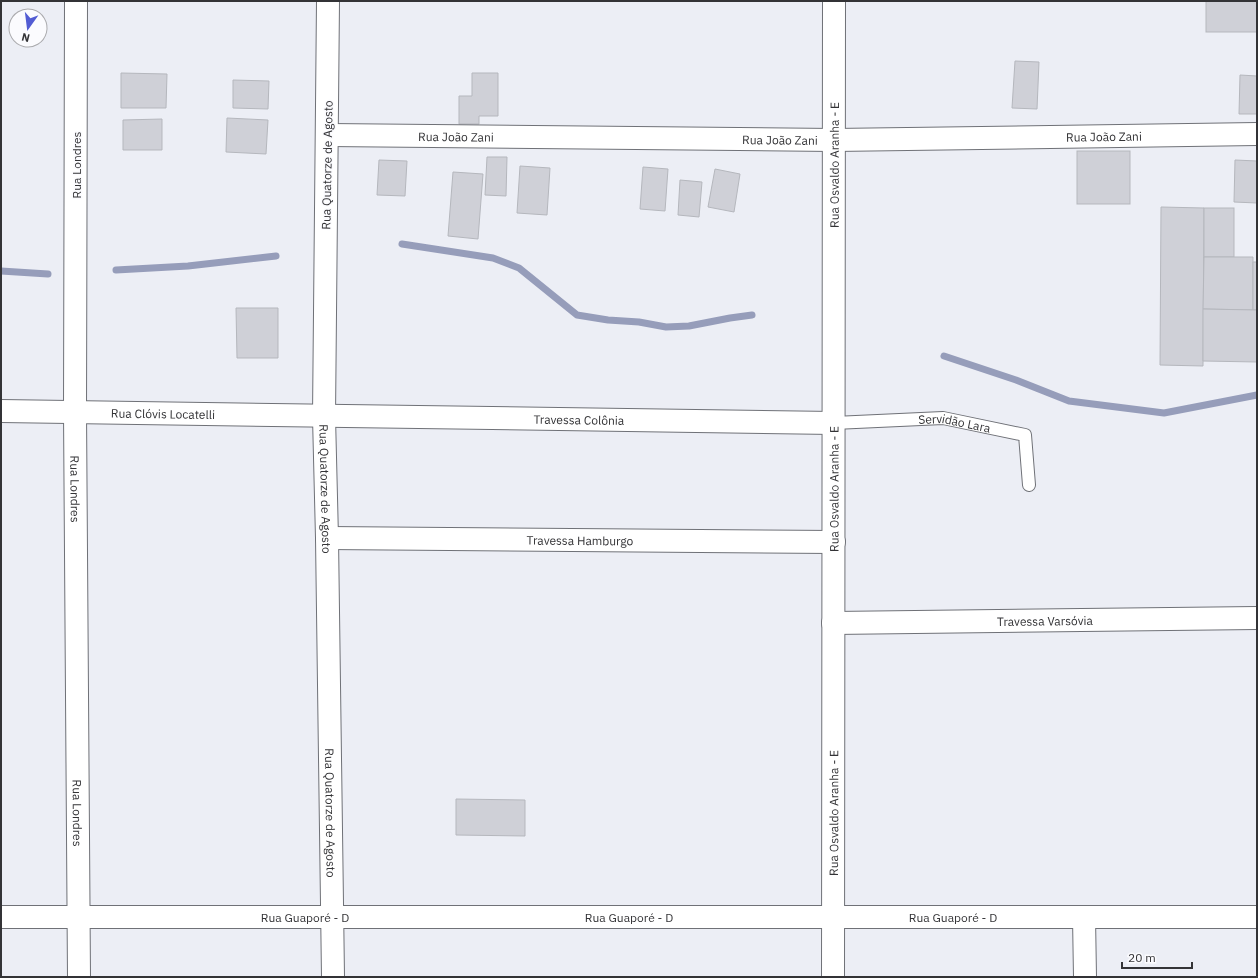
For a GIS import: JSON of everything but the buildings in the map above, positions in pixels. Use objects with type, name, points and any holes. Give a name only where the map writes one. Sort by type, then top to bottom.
[{"type":"street","name":"Rua Londres","points":[[76,1],[75,412],[80,917],[79,977]]},
{"type":"street","name":"Rua Quatorze de Agosto","points":[[328,1],[328,135],[324,416],[333,977]]},
{"type":"street","name":"Rua Osvaldo Aranha - E","points":[[833,977],[834,1]]},
{"type":"street","name":"Rua João Zani","points":[[328,135],[834,140],[1257,134]]},
{"type":"street","name":"Rua Clóvis Locatelli","points":[[1,411],[324,416]]},
{"type":"street","name":"Travessa Colônia","points":[[324,416],[834,423]]},
{"type":"street","name":"Travessa Hamburgo","points":[[327,538],[834,542]]},
{"type":"street","name":"Travessa Varsóvia","points":[[833,623],[1257,618]]},
{"type":"street","name":"Rua Guaporé - D","points":[[1,917],[1257,917]]},
{"type":"street","points":[[1084,917],[1085,977]]},
{"type":"lane","name":"Servidão Lara","points":[[834,423],[944,418],[1025,435],[1029,485]]},
{"type":"waterway","points":[[402,244],[493,258],[519,268],[577,315],[608,320],[639,322],[666,327],[689,326],[752,315]]},
{"type":"waterway","points":[[116,270],[188,266],[276,256]]},
{"type":"waterway","points":[[1,271],[48,274]]},
{"type":"waterway","points":[[944,356],[1016,380],[1069,401],[1164,413],[1257,395]]}]
